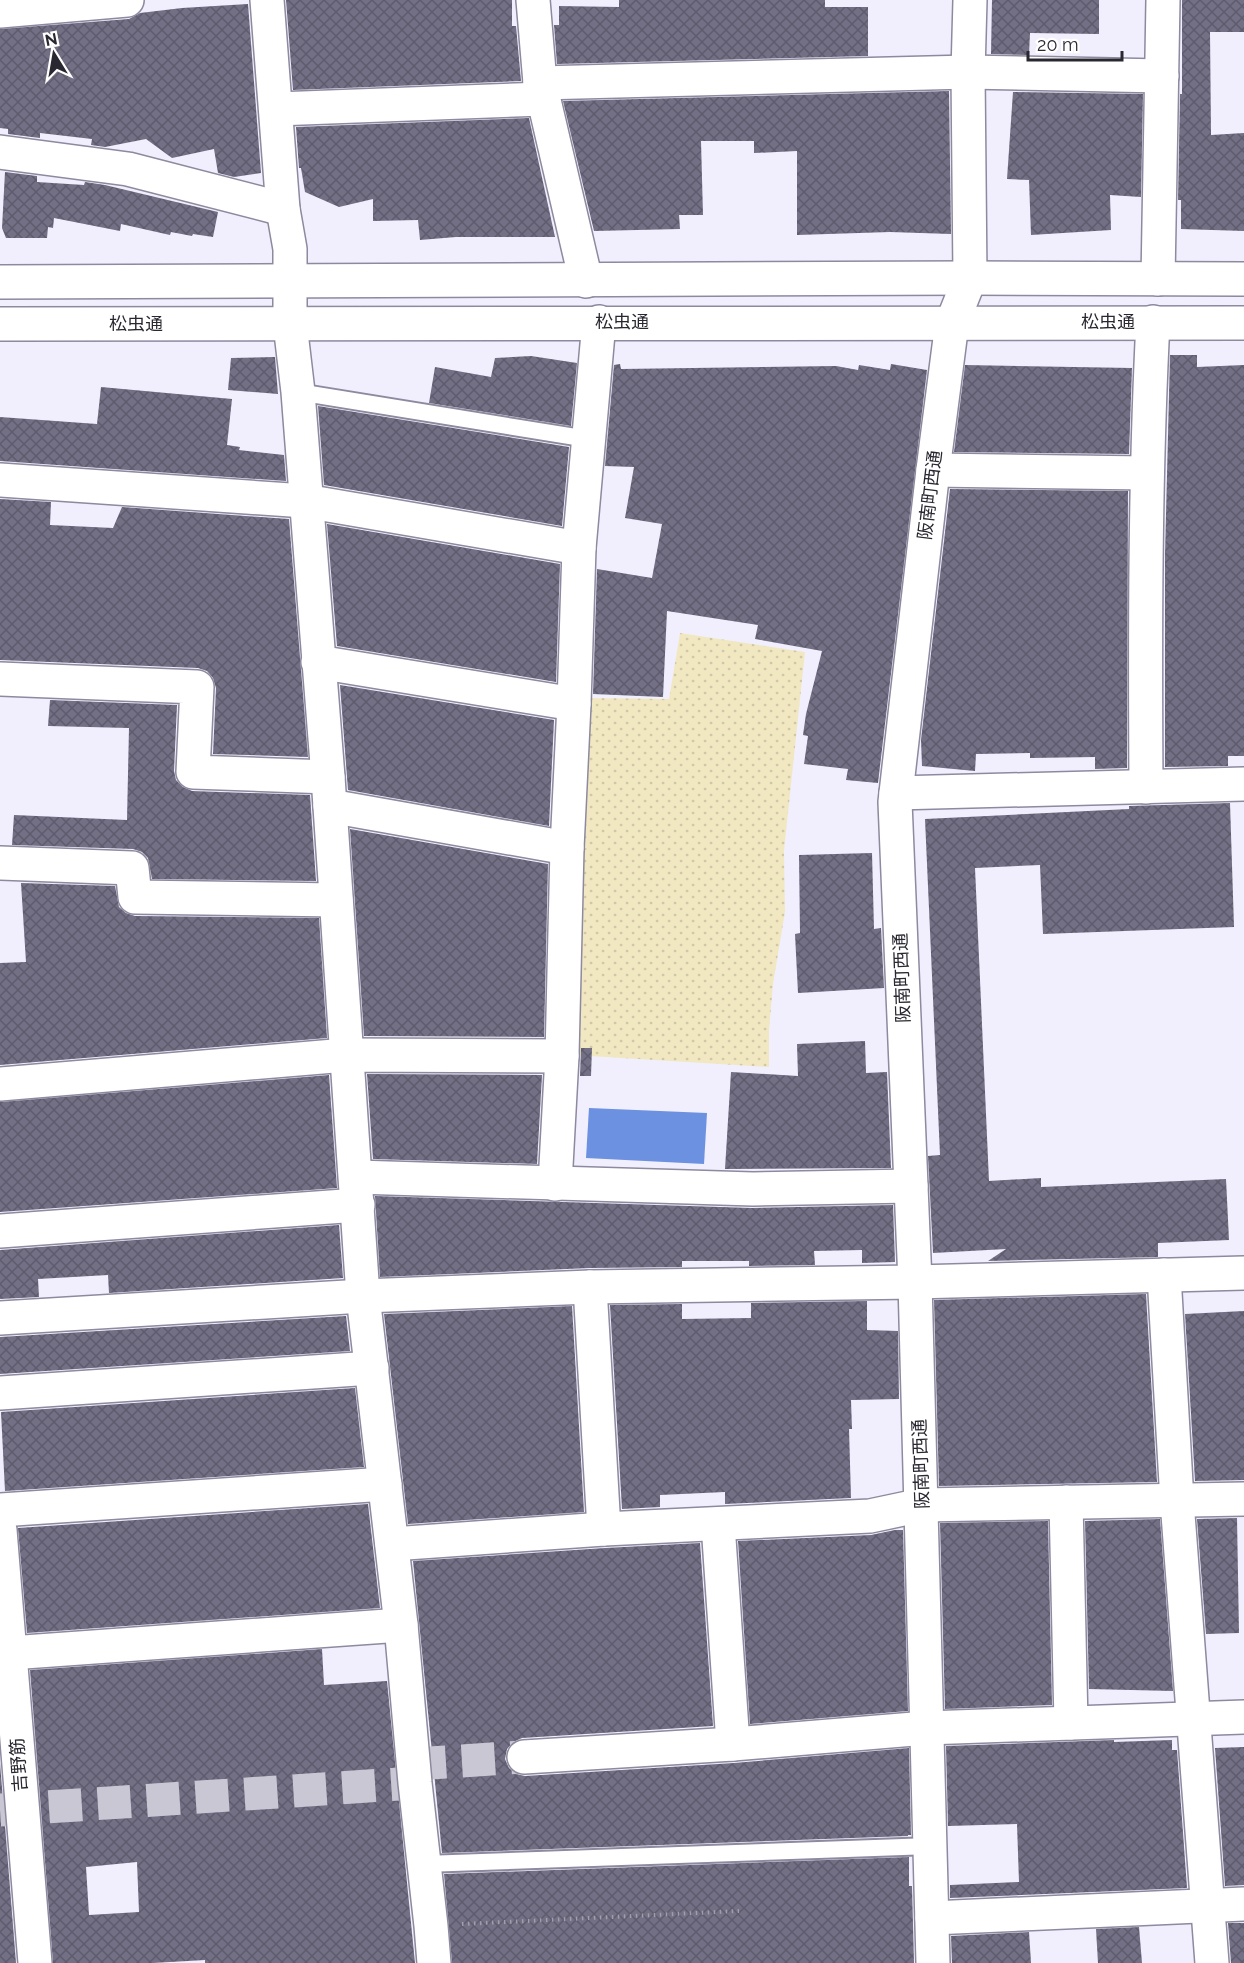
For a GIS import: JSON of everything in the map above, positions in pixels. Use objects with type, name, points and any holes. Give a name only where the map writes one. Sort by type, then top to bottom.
[{"type":"street","points":[[0,10],[127,0]]},
{"type":"street","points":[[267,0],[283,209],[291,249],[290,324],[298,392],[329,792],[363,1296],[401,1625],[434,1963]]},
{"type":"street","points":[[533,0],[541,91],[586,281]]},
{"type":"street","name":"阪南町西通","points":[[933,1963],[915,1282],[895,814],[933,470],[952,323],[970,278],[968,72],[970,0]]},
{"type":"street","points":[[1158,279],[1163,0]]},
{"type":"street","points":[[276,109],[541,91],[968,72],[1162,76]]},
{"type":"street","points":[[0,152],[128,169],[283,209]]},
{"type":"street","points":[[0,282],[1244,279]]},
{"type":"street","points":[[555,1184],[562,1056],[567,848],[579,548],[599,322]]},
{"type":"street","points":[[1146,787],[1147,473],[1153,322]]},
{"type":"street","name":"松虫通","points":[[0,324],[1244,322]]},
{"type":"street","points":[[933,470],[1147,473]]},
{"type":"street","points":[[0,480],[306,501],[579,548]]},
{"type":"street","points":[[318,662],[574,704]]},
{"type":"street","points":[[0,679],[197,687],[193,772],[329,792],[567,848]]},
{"type":"street","points":[[896,793],[1244,784]]},
{"type":"street","points":[[0,863],[132,868],[135,897],[336,900]]},
{"type":"street","points":[[0,1084],[346,1055],[562,1056]]},
{"type":"street","points":[[0,1231],[357,1191],[555,1184],[753,1189],[911,1186]]},
{"type":"street","points":[[0,1318],[363,1296],[590,1287],[915,1282],[1244,1273]]},
{"type":"street","points":[[1164,1275],[1177,1501],[1212,1963]]},
{"type":"street","points":[[590,1287],[604,1529]]},
{"type":"street","points":[[0,1393],[372,1368]]},
{"type":"street","points":[[0,1510],[385,1484]]},
{"type":"street","points":[[392,1544],[604,1529],[870,1516],[922,1505],[1244,1499]]},
{"type":"street","points":[[1066,1502],[1071,1723]]},
{"type":"street","points":[[718,1524],[733,1744]]},
{"type":"street","name":"吉野筋","points":[[0,1530],[35,1963]]},
{"type":"street","points":[[10,1653],[401,1625]]},
{"type":"street","points":[[524,1757],[733,1744],[926,1728],[1244,1717]]},
{"type":"street","points":[[932,1918],[1244,1904]]},
{"type":"lane","points":[[298,392],[588,438]]},
{"type":"lane","points":[[424,1864],[931,1846]]},
{"type":"path","points":[[431,1926],[739,1911]]},
{"type":"sand","points":[[680,633],[805,652],[784,851],[785,912],[773,984],[769,1067],[573,1055],[591,698],[669,699]]},
{"type":"water","points":[[589,1108],[707,1113],[704,1164],[586,1158]]},
{"type":"building","points":[[286,0],[512,0],[512,26],[516,26],[521,81],[293,90]]},
{"type":"building","points":[[619,0],[825,0],[825,7],[868,7],[868,56],[557,64],[554,25],[559,25],[559,6],[619,7]]},
{"type":"building","points":[[992,0],[1099,0],[1099,34],[1030,33],[1029,55],[991,54]]},
{"type":"building","points":[[1182,0],[1244,0],[1244,32],[1210,32],[1211,135],[1244,133],[1244,231],[1181,229],[1181,200],[1178,200],[1180,94],[1182,94]]},
{"type":"building","points":[[248,4],[261,173],[234,177],[218,173],[214,149],[172,158],[146,139],[105,147],[91,145],[92,139],[40,133],[40,138],[8,134],[8,129],[0,128],[0,29],[129,19],[140,13]]},
{"type":"building","points":[[949,91],[951,234],[890,232],[797,235],[797,151],[754,153],[754,141],[701,141],[703,215],[679,215],[680,229],[594,231],[563,101]]},
{"type":"building","points":[[1013,92],[1143,94],[1141,197],[1110,195],[1111,230],[1031,235],[1029,180],[1007,179]]},
{"type":"building","points":[[529,118],[555,237],[456,237],[420,240],[418,220],[373,221],[373,199],[339,207],[305,192],[301,168],[299,168],[296,127]]},
{"type":"building","points":[[5,172],[37,176],[37,182],[84,185],[85,182],[105,185],[218,212],[213,237],[171,232],[170,235],[121,224],[120,231],[54,218],[53,228],[48,227],[47,238],[6,238],[2,228]]},
{"type":"building","points":[[1170,355],[1197,355],[1197,367],[1244,365],[1244,756],[1228,756],[1228,766],[1165,767],[1165,555]]},
{"type":"building","points":[[531,356],[577,363],[571,426],[429,403],[435,367],[491,377],[495,358]]},
{"type":"building","points":[[275,357],[278,394],[228,390],[231,358]]},
{"type":"building","points":[[620,364],[621,369],[836,366],[858,370],[859,365],[890,370],[891,364],[927,370],[878,783],[846,780],[848,769],[804,764],[808,736],[803,735],[806,714],[822,651],[755,639],[758,625],[667,611],[663,697],[593,694],[597,569],[652,578],[662,524],[625,518],[634,467],[605,466],[614,365]]},
{"type":"building","points":[[965,365],[1132,368],[1129,454],[954,452]]},
{"type":"building","points":[[101,387],[232,399],[227,445],[240,447],[239,450],[284,455],[286,481],[0,461],[0,417],[97,424]]},
{"type":"building","points":[[318,406],[569,447],[562,526],[324,485]]},
{"type":"building","points":[[950,489],[1128,491],[1127,768],[1095,769],[1095,757],[1030,758],[1030,753],[976,754],[975,771],[922,766],[921,740]]},
{"type":"building","points":[[0,499],[51,502],[50,525],[113,528],[122,507],[289,519],[308,757],[213,754],[216,688],[213,678],[207,671],[198,668],[0,660]]},
{"type":"building","points":[[327,524],[560,564],[556,682],[337,646]]},
{"type":"building","points":[[340,685],[554,720],[549,826],[348,790]]},
{"type":"building","points":[[50,700],[177,705],[174,771],[176,780],[183,787],[192,791],[310,795],[316,881],[152,879],[148,858],[142,852],[133,849],[12,845],[14,815],[127,820],[129,728],[48,726]]},
{"type":"building","points":[[1230,803],[1234,927],[1043,934],[1040,865],[975,868],[989,1181],[1041,1178],[1041,1187],[1226,1179],[1229,1240],[1158,1243],[1158,1257],[988,1261],[1006,1249],[933,1253],[928,1156],[940,1155],[925,819],[1129,809],[1129,806]]},
{"type":"building","points":[[350,829],[548,864],[544,1037],[364,1036]]},
{"type":"building","points":[[872,853],[874,929],[881,928],[884,988],[798,993],[795,934],[800,933],[799,855]]},
{"type":"building","points":[[21,883],[115,886],[119,907],[135,916],[319,918],[327,1038],[0,1065],[0,963],[26,962]]},
{"type":"building","points":[[865,1041],[866,1073],[887,1072],[891,1168],[725,1169],[731,1072],[798,1076],[797,1044]]},
{"type":"building","points":[[581,1048],[592,1048],[591,1076],[580,1076]]},
{"type":"building","points":[[367,1074],[542,1075],[537,1164],[373,1159]]},
{"type":"building","points":[[329,1075],[337,1188],[0,1212],[0,1102]]},
{"type":"building","points":[[375,1196],[752,1208],[893,1205],[895,1262],[862,1263],[862,1250],[814,1251],[815,1265],[749,1266],[749,1261],[682,1261],[682,1267],[590,1268],[380,1277]]},
{"type":"building","points":[[339,1225],[343,1278],[109,1293],[108,1275],[38,1279],[39,1297],[0,1299],[0,1250]]},
{"type":"building","points":[[1146,1294],[1157,1482],[939,1486],[934,1300]]},
{"type":"building","points":[[867,1301],[867,1330],[898,1331],[899,1399],[851,1400],[852,1429],[849,1429],[851,1498],[725,1504],[725,1492],[660,1495],[660,1507],[622,1509],[610,1305],[682,1304],[682,1319],[751,1318],[751,1303]]},
{"type":"building","points":[[572,1306],[584,1512],[408,1524],[384,1314]]},
{"type":"building","points":[[1244,1311],[1244,1480],[1195,1481],[1185,1314]]},
{"type":"building","points":[[346,1316],[350,1351],[0,1374],[0,1337]]},
{"type":"building","points":[[355,1388],[364,1467],[5,1491],[1,1412]]},
{"type":"building","points":[[368,1504],[380,1608],[27,1633],[18,1528]]},
{"type":"building","points":[[1237,1518],[1239,1633],[1206,1634],[1197,1519]]},
{"type":"building","points":[[1160,1519],[1173,1691],[1089,1689],[1085,1521]]},
{"type":"building","points":[[1048,1521],[1052,1705],[945,1709],[940,1523]]},
{"type":"building","points":[[903,1530],[908,1711],[750,1724],[738,1541],[871,1535]]},
{"type":"building","points":[[700,1543],[713,1726],[522,1738],[513,1742],[507,1749],[505,1759],[509,1768],[516,1774],[525,1776],[734,1763],[909,1748],[911,1835],[442,1853],[413,1561]]},
{"type":"building","points":[[322,1649],[324,1685],[387,1681],[415,1963],[205,1963],[205,1960],[153,1963],[53,1963],[30,1670]],"holes":[[[137,1862],[139,1912],[89,1915],[86,1867]]]},
{"type":"building","points":[[1114,1740],[1114,1742],[1172,1740],[1172,1750],[1177,1750],[1187,1888],[950,1898],[950,1885],[1019,1882],[1017,1824],[948,1826],[946,1746]]},
{"type":"building","points":[[1244,1747],[1244,1885],[1225,1886],[1215,1748]]},
{"type":"building","points":[[0,1763],[16,1963],[0,1963]]},
{"type":"building","points":[[909,1857],[914,1963],[452,1963],[444,1874]]},
{"type":"building","points":[[1228,1923],[1244,1923],[1244,1963],[1231,1963]]},
{"type":"building","points":[[1139,1927],[1142,1963],[1098,1963],[1096,1929]]},
{"type":"building","points":[[1029,1932],[1031,1963],[952,1963],[951,1936]]},
{"type":"tunnel","points":[[413,1764],[524,1757]]},
{"type":"tunnel","points":[[0,1810],[415,1783]]}]
